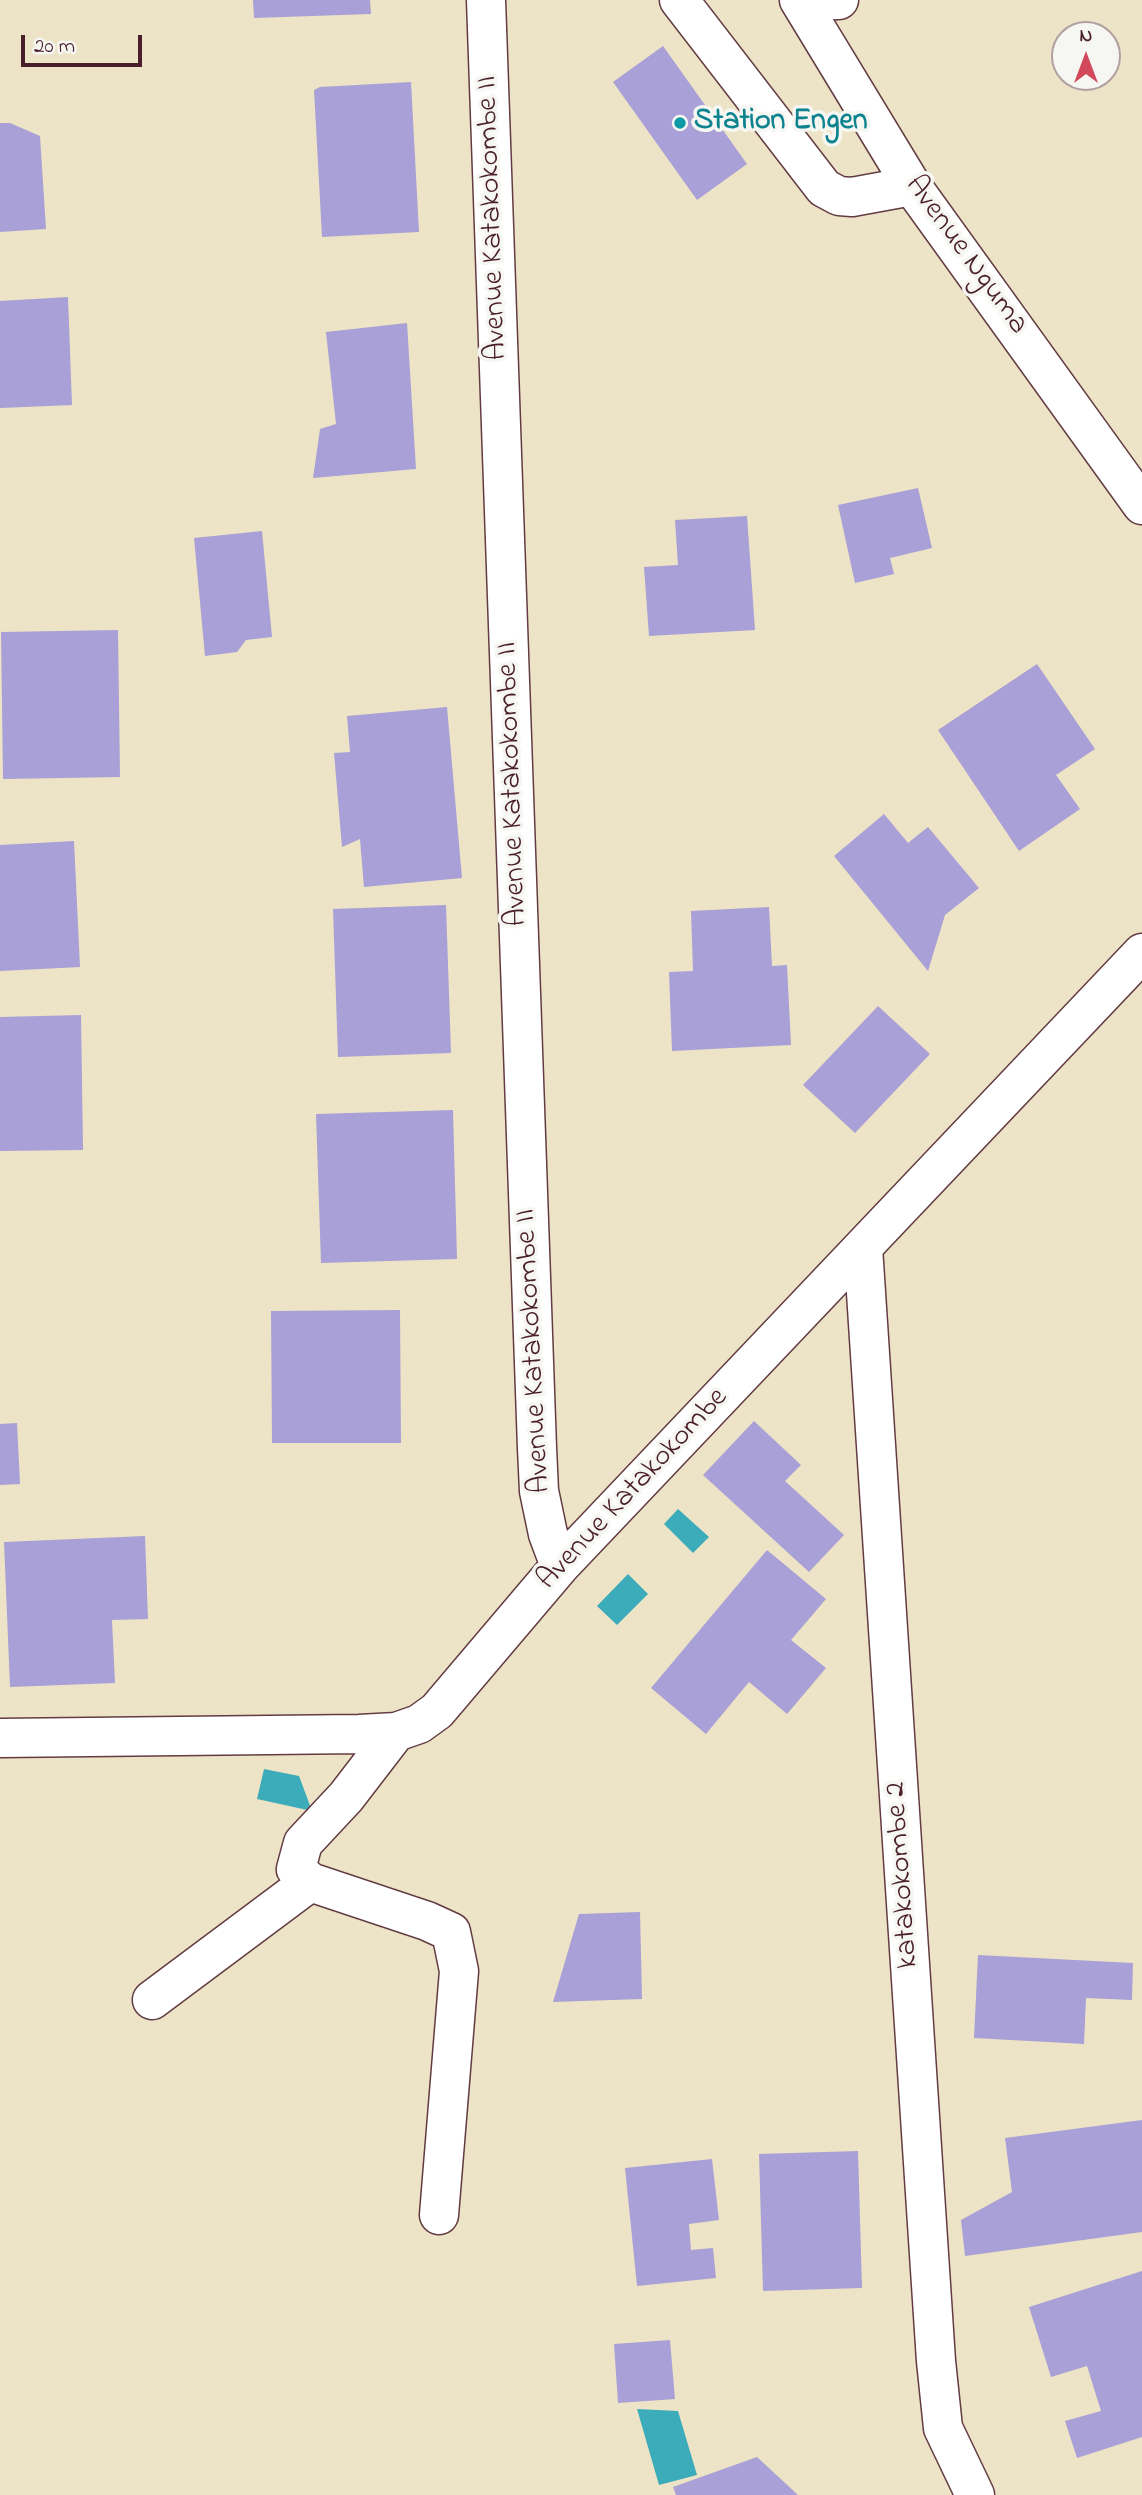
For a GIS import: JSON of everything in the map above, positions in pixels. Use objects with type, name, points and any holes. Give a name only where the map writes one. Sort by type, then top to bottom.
[{"type":"street","name":"Avenue Katakokombe II","points":[[486,0],[537,1448],[540,1491],[548,1534],[559,1566]]},
{"type":"street","points":[[679,0],[824,188],[852,197],[912,186]]},
{"type":"street","points":[[800,1],[839,0]]},
{"type":"street","name":"Avenue Nguma","points":[[800,1],[912,186],[1142,505]]},
{"type":"street","name":"Avenue Katakokombe","points":[[0,1738],[359,1734],[396,1731],[419,1724],[437,1711],[559,1566],[1142,953]]},
{"type":"street","name":"katakokombe 2","points":[[863,1248],[936,2361],[943,2428],[975,2495]]},
{"type":"street","points":[[396,1731],[346,1797],[303,1843],[296,1869],[310,1882],[451,1932],[459,1971],[439,2215]]},
{"type":"street","points":[[152,2000],[310,1882]]},
{"type":"water","points":[[678,1509],[709,1537],[693,1553],[664,1524]]},
{"type":"water","points":[[628,1574],[648,1594],[617,1625],[597,1606]]},
{"type":"water","points":[[264,1769],[299,1776],[312,1811],[257,1799]]},
{"type":"water","points":[[637,2409],[678,2411],[697,2475],[659,2485]]},
{"type":"building","points":[[253,0],[370,0],[371,14],[254,18]]},
{"type":"building","name":"Station Engen","points":[[663,46],[747,164],[697,200],[613,82]]},
{"type":"building","points":[[411,82],[419,232],[322,237],[314,90],[320,87]]},
{"type":"building","points":[[0,123],[10,123],[40,136],[46,229],[0,232]]},
{"type":"building","points":[[68,297],[72,405],[0,408],[0,301]]},
{"type":"building","points":[[407,323],[416,469],[313,478],[320,429],[336,424],[326,332]]},
{"type":"building","points":[[918,488],[932,548],[890,558],[894,574],[855,583],[838,505]]},
{"type":"building","points":[[747,516],[755,630],[649,636],[644,567],[678,565],[675,520]]},
{"type":"building","points":[[262,531],[272,637],[246,640],[237,652],[205,656],[194,538]]},
{"type":"building","points":[[118,630],[120,777],[3,779],[1,632]]},
{"type":"building","points":[[1037,664],[1095,749],[1056,775],[1080,809],[1019,851],[938,730]]},
{"type":"building","points":[[447,707],[462,878],[364,887],[360,839],[342,847],[334,753],[350,752],[347,716]]},
{"type":"building","points":[[884,814],[908,843],[928,827],[979,888],[945,915],[928,971],[834,856]]},
{"type":"building","points":[[74,841],[80,967],[0,971],[0,845]]},
{"type":"building","points":[[446,905],[451,1053],[338,1057],[333,909]]},
{"type":"building","points":[[769,907],[772,966],[787,965],[791,1045],[672,1051],[669,972],[693,971],[691,911]]},
{"type":"building","points":[[878,1006],[930,1054],[855,1133],[803,1085]]},
{"type":"building","points":[[81,1015],[83,1150],[0,1151],[0,1017]]},
{"type":"building","points":[[453,1110],[457,1259],[321,1263],[316,1114]]},
{"type":"building","points":[[400,1310],[401,1443],[272,1443],[271,1311]]},
{"type":"building","points":[[754,1421],[801,1465],[785,1481],[844,1535],[809,1572],[703,1475]]},
{"type":"building","points":[[17,1423],[20,1484],[0,1485],[0,1424]]},
{"type":"building","points":[[145,1536],[148,1619],[112,1620],[115,1683],[10,1687],[4,1542]]},
{"type":"building","points":[[767,1550],[826,1599],[791,1640],[826,1668],[787,1714],[749,1682],[706,1734],[651,1688]]},
{"type":"building","points":[[640,1912],[642,1999],[553,2002],[579,1914]]},
{"type":"building","points":[[978,1955],[1133,1963],[1132,2000],[1086,1998],[1084,2044],[974,2038]]},
{"type":"building","points":[[1142,2120],[1142,2232],[965,2256],[961,2220],[1012,2192],[1005,2138]]},
{"type":"building","points":[[858,2151],[862,2288],[763,2291],[759,2154]]},
{"type":"building","points":[[712,2159],[719,2220],[689,2224],[691,2250],[713,2248],[716,2278],[637,2286],[625,2168]]},
{"type":"building","points":[[1142,2271],[1142,2437],[1077,2458],[1065,2421],[1101,2411],[1087,2366],[1051,2377],[1029,2307]]},
{"type":"building","points":[[670,2340],[675,2399],[618,2403],[614,2344]]},
{"type":"building","points":[[757,2457],[798,2495],[676,2495],[673,2487]]},
{"type":"place","name":"Station Engen","points":[[680,123]]}]
